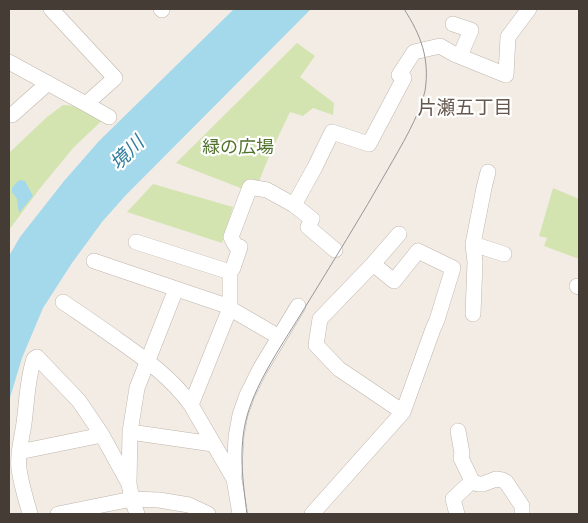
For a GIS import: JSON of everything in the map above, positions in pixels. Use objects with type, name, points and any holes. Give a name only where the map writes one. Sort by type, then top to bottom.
[{"type":"street","points":[[51,9],[115,78],[86,104]]},
{"type":"street","points":[[294,205],[332,132],[369,144],[404,78],[399,75],[414,52],[440,46],[506,75],[508,37],[529,9]]},
{"type":"street","points":[[453,24],[471,30],[460,56]]},
{"type":"street","points":[[9,62],[109,117]]},
{"type":"street","points":[[12,115],[48,83]]},
{"type":"street","points":[[473,314],[474,244],[488,172]]},
{"type":"street","points":[[191,405],[230,308],[230,272],[240,247],[235,246],[232,237],[250,187],[267,190],[294,205],[312,219],[308,227],[335,250]]},
{"type":"street","points":[[399,234],[320,319],[316,345],[339,369],[403,412]]},
{"type":"street","points":[[136,242],[230,272]]},
{"type":"street","points":[[474,244],[504,254]]},
{"type":"street","points":[[312,514],[403,412],[437,320],[453,268],[418,251],[394,281],[373,264]]},
{"type":"street","points":[[94,261],[230,308],[279,337]]},
{"type":"street","points":[[128,484],[130,432],[137,388],[176,289]]},
{"type":"street","points":[[63,302],[148,361],[184,394],[234,479]]},
{"type":"street","points":[[240,514],[234,479],[236,437],[240,415],[247,395],[260,369],[298,306]]},
{"type":"street","points":[[30,514],[19,468],[19,452],[30,372],[34,359],[37,357],[79,401],[102,435],[128,484],[137,514]]},
{"type":"street","points":[[458,431],[462,453],[461,458],[472,481],[478,484],[484,484],[496,479],[506,482],[522,506],[522,514]]},
{"type":"street","points":[[130,432],[213,444]]},
{"type":"street","points":[[19,452],[102,435]]},
{"type":"street","points":[[457,514],[453,499],[472,481]]},
{"type":"street","points":[[58,514],[132,499],[159,500],[189,505],[208,514]]},
{"type":"green space","name":"緑の広場","points":[[297,43],[315,56],[300,77],[334,103],[333,115],[313,108],[303,116],[290,112],[259,181],[247,179],[243,189],[176,163]]},
{"type":"green space","points":[[63,105],[102,108],[108,115],[74,147],[9,230],[9,153],[47,117]]},
{"type":"green space","points":[[153,184],[233,207],[222,243],[127,212]]},
{"type":"green space","points":[[553,188],[579,199],[579,259],[544,246],[547,238],[539,236]]},
{"type":"water","name":"境川","points":[[234,9],[311,9],[125,196],[102,222],[72,263],[43,308],[22,358],[9,401],[9,256],[20,237],[64,181],[99,141]]},
{"type":"water","points":[[21,180],[25,181],[33,196],[19,213],[17,199],[12,192],[12,188]]},
{"type":"tram line","points":[[247,514],[242,453],[244,428],[257,389],[398,151],[414,121],[425,91],[426,68],[423,48],[415,28],[404,9]]},
{"type":"district","name":"片瀬五丁目","points":[[465,109]]}]
